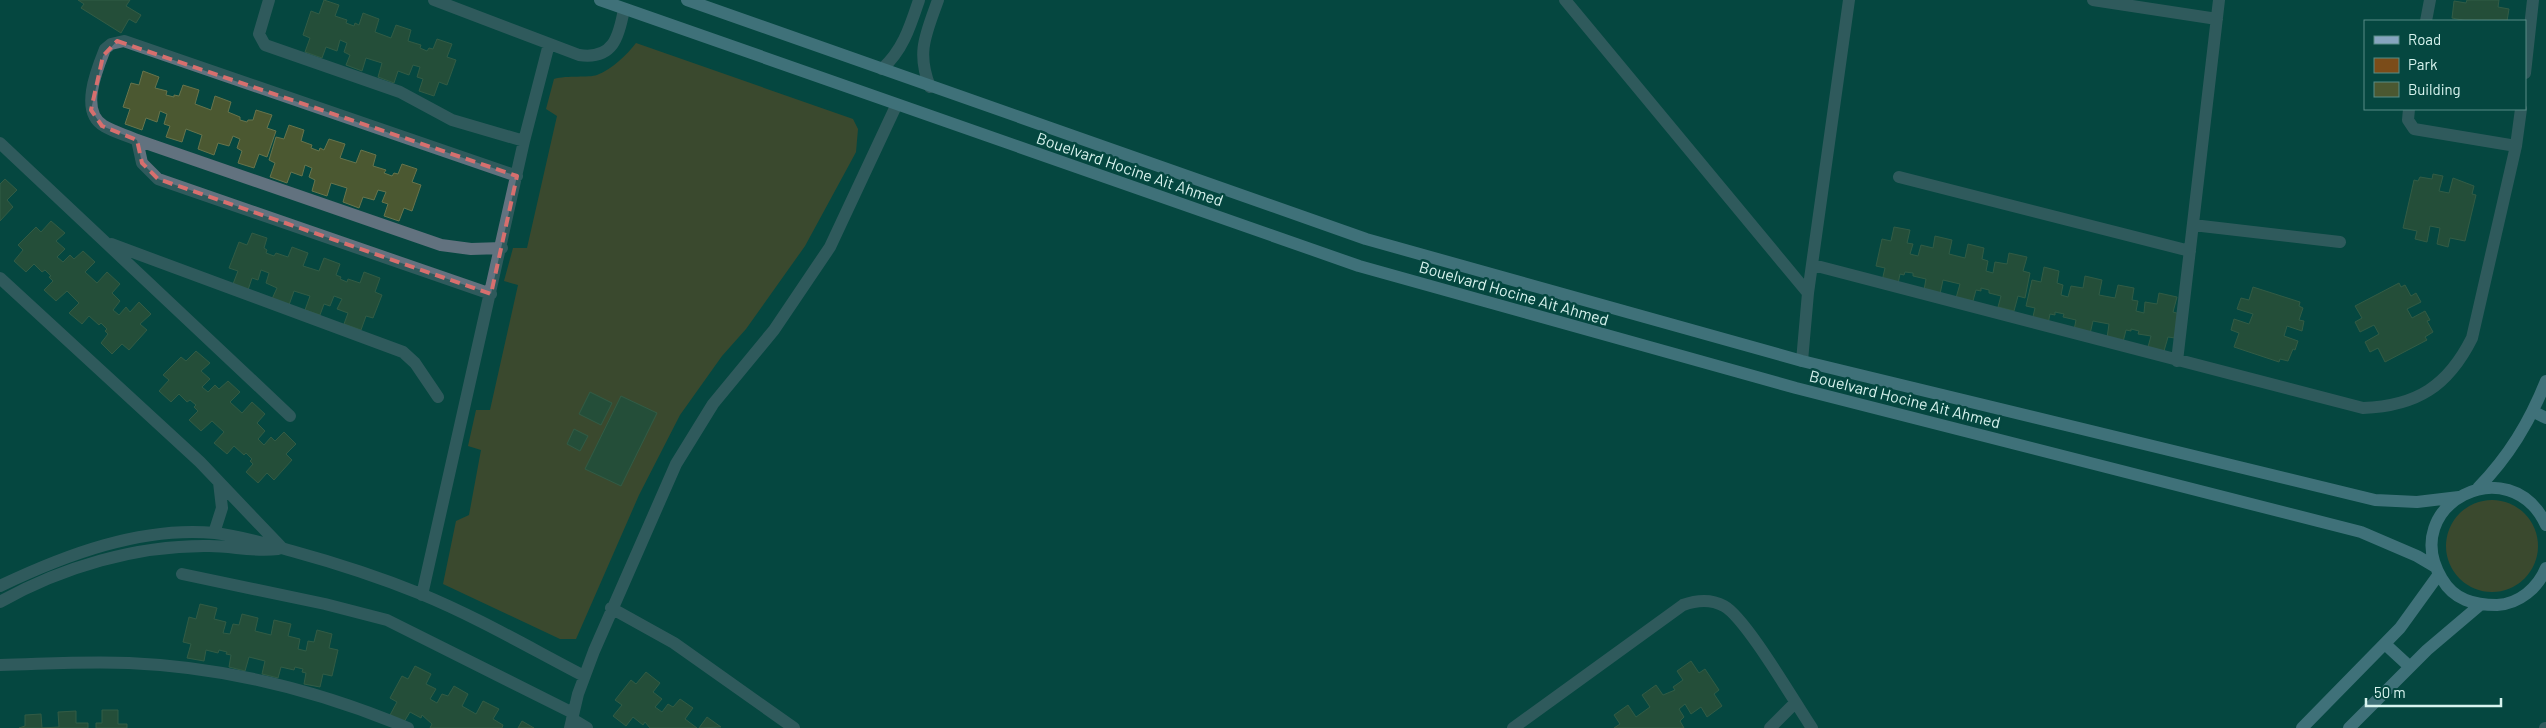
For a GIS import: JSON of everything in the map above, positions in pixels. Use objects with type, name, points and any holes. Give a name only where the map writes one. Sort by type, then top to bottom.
[{"type":"main road","name":"Bouelvard Hocine Ait Ahmed","points":[[600,0],[896,106],[1359,266],[1796,388],[2361,532],[2417,556],[2437,570]]},
{"type":"main road","points":[[687,0],[1366,239],[1802,361],[2375,500],[2417,502],[2459,496],[2478,488],[2500,488],[2520,495],[2532,504],[2546,525]]},
{"type":"main road","points":[[2478,488],[2510,452],[2534,412],[2546,381]]},
{"type":"main road","points":[[2534,412],[2546,418]]},
{"type":"main road","points":[[2459,496],[2442,512],[2431,544],[2437,570],[2447,588],[2456,596],[2480,605],[2504,605],[2516,601],[2536,586],[2546,568]]},
{"type":"main road","points":[[2302,728],[2385,644],[2414,610],[2437,570]]},
{"type":"main road","points":[[2349,728],[2410,667],[2480,605]]},
{"type":"main road","points":[[2385,644],[2410,667]]},
{"type":"street","points":[[269,0],[259,34],[265,45],[400,92],[452,120],[524,141]]},
{"type":"street","points":[[434,0],[579,55],[598,55],[613,44],[618,36],[624,9]]},
{"type":"street","points":[[882,70],[904,43],[919,0]]},
{"type":"street","points":[[930,87],[924,72],[922,44],[938,0]]},
{"type":"street","points":[[1565,0],[1808,293]]},
{"type":"street","points":[[1802,361],[1808,293],[1849,0]]},
{"type":"street","points":[[2093,0],[2217,19]]},
{"type":"street","points":[[2177,361],[2219,0]]},
{"type":"street","points":[[2426,20],[2430,0]]},
{"type":"street","points":[[2526,64],[2533,0]]},
{"type":"street","points":[[502,248],[471,249],[441,245],[137,140],[102,126],[91,110],[91,100],[105,49],[117,41],[124,41],[517,176]]},
{"type":"street","points":[[422,595],[502,248],[524,141],[549,44]]},
{"type":"street","points":[[572,720],[584,676],[611,608],[687,444],[727,386],[774,330],[826,254],[896,106]]},
{"type":"street","points":[[2409,110],[2408,120],[2414,129],[2516,146]]},
{"type":"street","points":[[1813,265],[2363,408],[2401,404],[2429,391],[2447,376],[2462,358],[2472,338],[2516,146],[2520,110]]},
{"type":"street","points":[[137,140],[142,163],[158,179],[491,294]]},
{"type":"street","points":[[0,143],[290,416]]},
{"type":"street","points":[[1899,177],[2190,251]]},
{"type":"street","points":[[2193,225],[2340,242]]},
{"type":"street","points":[[106,243],[402,352],[415,363],[438,397]]},
{"type":"street","points":[[0,278],[200,462],[283,548]]},
{"type":"street","points":[[214,533],[222,508],[219,482]]},
{"type":"street","points":[[0,586],[39,567],[82,552],[116,543],[169,534],[214,533],[283,548],[360,572],[422,595],[584,676]]},
{"type":"street","points":[[0,602],[59,575],[127,554],[201,546],[255,551],[283,548]]},
{"type":"street","points":[[182,574],[325,604],[388,620],[588,728]]},
{"type":"street","points":[[1513,728],[1683,605],[1701,600],[1718,603],[1738,618],[1812,728]]},
{"type":"street","points":[[611,608],[674,643],[794,728]]},
{"type":"street","points":[[0,665],[78,662],[130,663],[233,675],[333,700],[408,728]]},
{"type":"street","points":[[1770,728],[1795,703]]},
{"type":"highlighted area","points":[[117,41],[517,176],[491,294],[158,179],[142,163],[137,140],[102,126],[91,110],[103,56]]},
{"type":"green space","points":[[636,43],[853,119],[858,129],[856,152],[805,246],[746,329],[722,356],[680,415],[639,495],[576,639],[560,639],[443,584],[456,521],[469,515],[481,450],[468,446],[476,410],[490,410],[518,285],[504,281],[513,248],[527,248],[557,116],[546,109],[554,79],[597,75],[619,61]]},
{"type":"green space","points":[[2492,500],[2510,504],[2524,514],[2534,528],[2538,546],[2534,564],[2524,578],[2510,588],[2492,592],[2474,588],[2460,578],[2450,564],[2446,546],[2450,528],[2460,514],[2474,504]]},
{"type":"building","points":[[78,0],[130,0],[126,6],[141,15],[136,23],[129,19],[121,33],[81,8],[84,4]]},
{"type":"building","points":[[324,0],[339,5],[335,16],[347,20],[346,23],[354,26],[355,23],[359,25],[363,13],[379,19],[375,32],[391,38],[396,25],[411,30],[408,41],[421,45],[420,48],[427,51],[429,48],[433,49],[437,39],[452,44],[447,57],[456,60],[447,85],[439,82],[434,96],[419,91],[423,79],[417,77],[420,67],[413,65],[409,75],[398,71],[394,83],[378,77],[382,63],[366,58],[362,71],[346,65],[350,55],[344,52],[347,43],[340,40],[337,51],[326,47],[322,58],[305,52],[310,38],[303,35],[311,11],[319,14]]},
{"type":"building","points":[[2467,0],[2499,0],[2498,7],[2509,9],[2507,20],[2462,20],[2452,18],[2454,1],[2466,3]]},
{"type":"building","points":[[143,71],[159,77],[155,88],[167,91],[166,95],[179,96],[183,85],[199,90],[195,104],[211,110],[215,96],[231,102],[228,112],[240,117],[240,120],[247,122],[248,120],[253,120],[256,110],[272,115],[267,128],[276,131],[267,157],[259,154],[254,168],[238,163],[242,151],[237,148],[240,139],[233,136],[229,146],[218,143],[214,155],[198,149],[202,135],[186,129],[182,142],[166,137],[170,126],[164,124],[167,114],[160,111],[157,122],[146,118],[142,130],[125,124],[130,109],[123,107],[131,83],[139,85]]},
{"type":"building","points":[[289,125],[304,130],[301,141],[312,145],[311,148],[319,151],[320,148],[324,150],[329,139],[345,144],[340,158],[356,163],[361,150],[376,155],[373,166],[386,170],[384,173],[392,176],[394,173],[398,174],[402,164],[417,169],[412,182],[421,185],[412,211],[404,208],[399,221],[384,216],[388,204],[382,202],[386,192],[378,190],[374,200],[363,197],[359,208],[343,202],[347,188],[331,183],[327,196],[312,191],[315,180],[309,177],[312,168],[305,165],[302,176],[291,172],[287,183],[270,177],[275,163],[269,160],[276,137],[284,139]]},
{"type":"building","points":[[2433,174],[2443,176],[2439,191],[2449,193],[2453,178],[2474,186],[2472,194],[2476,195],[2465,241],[2450,238],[2448,247],[2437,244],[2440,228],[2430,226],[2427,242],[2415,239],[2417,231],[2403,228],[2414,180],[2418,181],[2420,177],[2432,179]]},
{"type":"building","points":[[5,179],[17,190],[7,200],[13,207],[0,221],[0,184]]},
{"type":"building","points":[[51,221],[65,233],[56,241],[65,249],[57,257],[63,262],[70,255],[74,259],[83,251],[95,262],[85,272],[97,283],[107,272],[120,284],[112,293],[120,301],[113,310],[119,315],[126,307],[130,312],[139,302],[151,314],[140,324],[147,330],[129,350],[122,344],[112,354],[101,343],[108,334],[105,331],[107,329],[101,323],[99,325],[89,316],[82,324],[69,313],[79,303],[67,291],[56,301],[44,290],[53,281],[45,270],[42,272],[34,264],[26,272],[14,261],[23,250],[18,245],[36,227],[41,232]]},
{"type":"building","points":[[1894,227],[1910,230],[1907,243],[1913,244],[1910,254],[1918,256],[1921,245],[1933,248],[1935,236],[1952,240],[1949,254],[1965,258],[1968,244],[1984,248],[1982,259],[1988,261],[1986,271],[1993,273],[1995,262],[2007,264],[2009,253],[2027,257],[2023,271],[2030,273],[2025,298],[2018,296],[2014,311],[1998,307],[2001,296],[1989,293],[1989,290],[1981,288],[1981,291],[1976,290],[1973,301],[1956,298],[1960,284],[1943,280],[1940,294],[1924,290],[1926,279],[1913,276],[1913,273],[1905,272],[1904,275],[1900,274],[1898,284],[1882,281],[1885,268],[1876,266],[1882,239],[1891,241]]},
{"type":"building","points":[[252,233],[267,238],[264,248],[267,250],[266,253],[274,256],[276,253],[288,257],[292,247],[308,253],[303,266],[319,271],[324,258],[340,264],[336,275],[347,282],[348,279],[360,283],[364,272],[380,278],[375,292],[382,295],[373,318],[366,316],[361,330],[344,324],[348,313],[337,309],[342,299],[334,296],[330,306],[324,304],[320,315],[305,310],[310,296],[294,291],[289,305],[272,299],[277,288],[266,283],[269,273],[261,270],[258,280],[252,278],[248,290],[233,284],[238,271],[229,268],[239,242],[247,245]]},
{"type":"building","points":[[2044,267],[2059,271],[2057,283],[2063,285],[2061,295],[2068,297],[2071,286],[2083,288],[2085,276],[2102,280],[2099,295],[2115,298],[2118,285],[2134,288],[2132,300],[2138,301],[2136,311],[2144,313],[2145,302],[2157,304],[2159,293],[2177,297],[2173,312],[2180,314],[2175,338],[2168,337],[2164,351],[2148,347],[2151,336],[2138,334],[2139,331],[2131,329],[2131,331],[2126,330],[2123,342],[2107,338],[2109,324],[2093,321],[2090,334],[2074,330],[2076,320],[2063,317],[2064,314],[2055,312],[2055,315],[2050,314],[2048,324],[2032,321],[2035,308],[2026,306],[2032,280],[2041,282]]},
{"type":"building","points":[[2399,283],[2401,287],[2405,285],[2411,296],[2416,293],[2421,302],[2407,309],[2412,318],[2425,311],[2430,320],[2427,321],[2433,332],[2425,337],[2427,340],[2385,362],[2378,348],[2370,352],[2365,342],[2379,334],[2374,325],[2360,332],[2355,322],[2362,318],[2355,306]]},
{"type":"building","points":[[2253,287],[2300,302],[2299,306],[2303,308],[2299,320],[2304,321],[2302,331],[2287,326],[2284,336],[2298,341],[2288,361],[2280,359],[2279,362],[2234,347],[2239,333],[2231,330],[2234,319],[2249,324],[2253,314],[2237,309],[2241,298],[2249,300]]},
{"type":"building","points":[[196,351],[210,363],[201,371],[210,379],[202,387],[208,392],[215,385],[219,389],[228,381],[240,392],[230,402],[242,413],[252,402],[265,414],[257,423],[265,431],[258,439],[264,445],[271,437],[275,441],[284,432],[296,444],[286,454],[292,460],[274,480],[267,473],[258,483],[246,472],[253,464],[250,461],[252,459],[246,453],[244,455],[234,446],[227,454],[214,443],[224,432],[212,421],[201,431],[189,420],[198,411],[194,407],[196,405],[190,400],[187,402],[179,394],[171,402],[159,391],[169,380],[163,375],[181,357],[186,361]]},
{"type":"building","points":[[590,392],[612,403],[601,425],[579,414]]},
{"type":"building","points":[[621,396],[657,413],[621,486],[585,469]]},
{"type":"building","points":[[574,429],[588,436],[580,451],[567,444]]},
{"type":"building","points":[[200,604],[217,608],[214,619],[226,622],[223,633],[230,634],[233,624],[239,625],[242,614],[258,618],[255,631],[271,635],[274,620],[291,624],[288,636],[300,639],[298,649],[306,651],[308,641],[314,642],[317,630],[332,634],[329,648],[338,650],[332,676],[323,674],[320,687],[304,684],[306,673],[302,672],[303,669],[295,667],[294,670],[281,667],[278,678],[262,674],[265,661],[249,657],[245,671],[229,667],[231,655],[219,650],[218,653],[206,650],[204,661],[187,658],[191,644],[183,642],[189,617],[196,619]]},
{"type":"building","points":[[1691,661],[1699,673],[1705,669],[1719,690],[1714,694],[1722,706],[1707,717],[1701,707],[1691,714],[1685,704],[1679,709],[1684,717],[1680,721],[1684,728],[1614,728],[1620,724],[1614,715],[1628,705],[1636,717],[1650,707],[1642,695],[1656,685],[1663,695],[1675,690],[1673,687],[1683,680],[1677,671]]},
{"type":"building","points":[[415,666],[431,674],[426,684],[436,689],[430,699],[437,703],[442,694],[448,696],[454,686],[468,694],[462,706],[476,714],[483,701],[499,709],[493,719],[503,725],[502,728],[430,728],[432,724],[422,715],[421,718],[410,712],[404,722],[390,715],[397,702],[390,698],[402,676],[408,679]]},
{"type":"building","points":[[646,672],[660,683],[653,692],[662,699],[655,707],[662,712],[668,704],[673,707],[680,699],[693,708],[685,719],[697,728],[650,728],[645,722],[643,725],[633,717],[626,726],[613,716],[622,705],[615,700],[631,680],[636,684]]},
{"type":"building","points":[[102,710],[118,710],[118,724],[127,724],[127,728],[96,728],[96,723],[102,723]]},
{"type":"building","points":[[76,711],[76,723],[88,723],[88,728],[42,728],[59,727],[58,712]]},
{"type":"building","points":[[41,714],[42,728],[19,728],[25,726],[25,715]]},
{"type":"building","points":[[707,717],[721,727],[699,728]]},
{"type":"building","points":[[522,721],[534,728],[518,728]]}]
